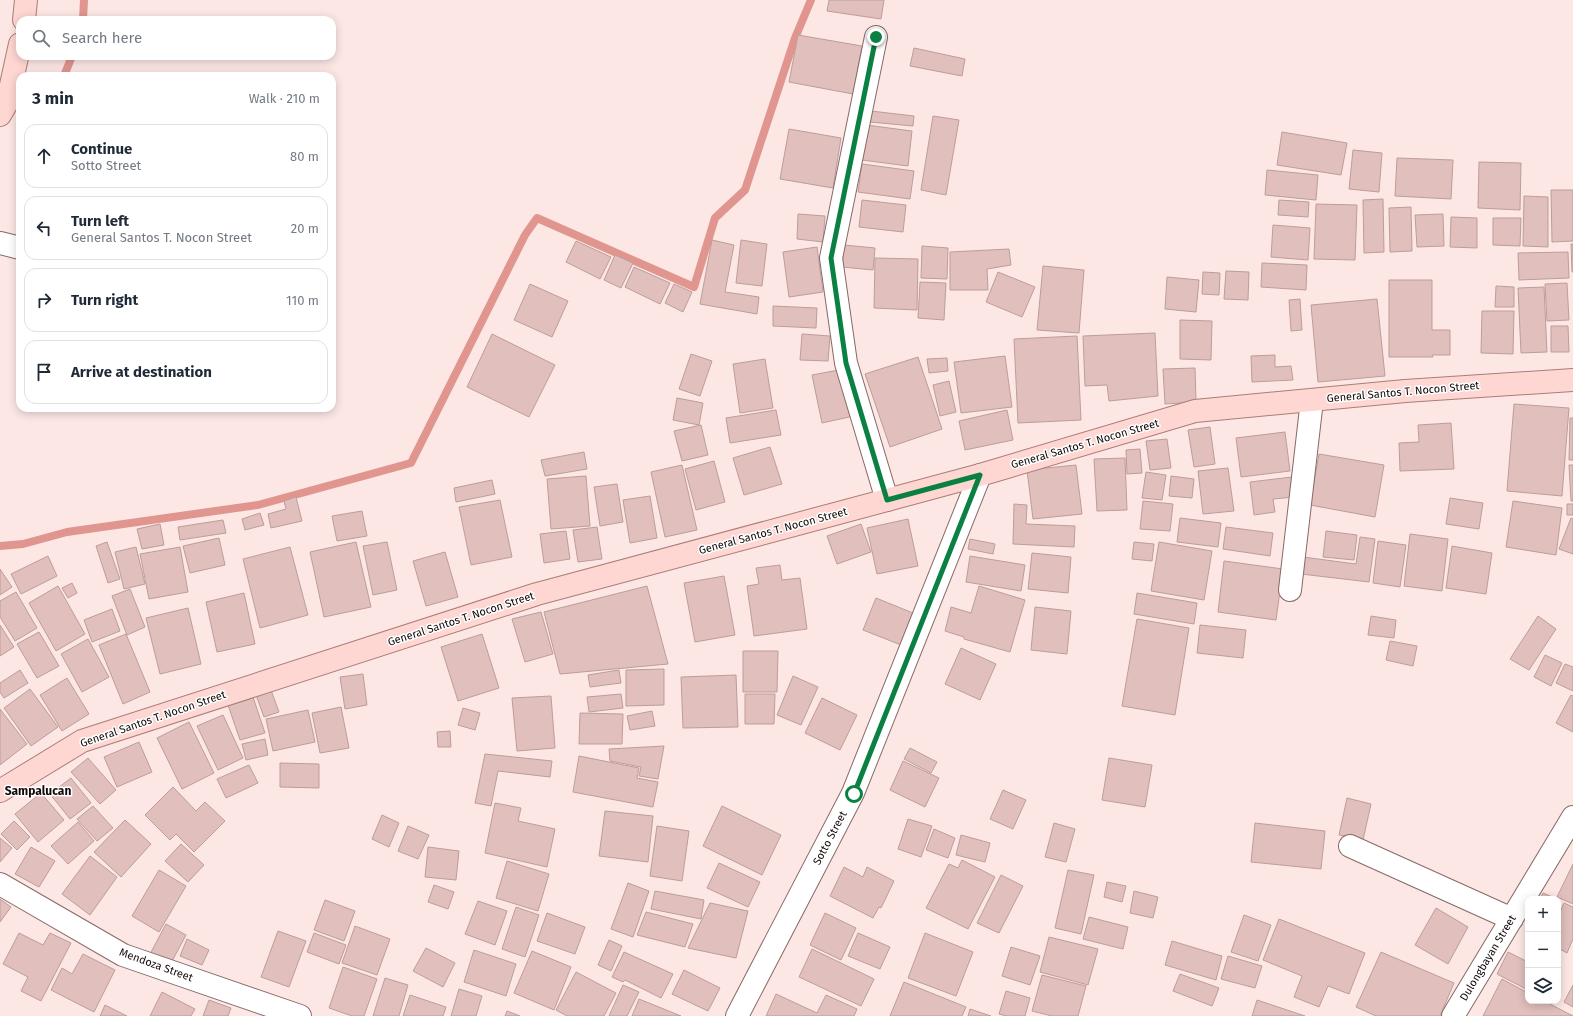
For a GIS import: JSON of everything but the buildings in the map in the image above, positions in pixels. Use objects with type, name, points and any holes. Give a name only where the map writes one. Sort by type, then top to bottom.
[{"type":"main road","points":[[24,16],[26,0]]},
{"type":"main road","points":[[0,115],[7,103],[16,60]]},
{"type":"main road","name":"General Santos T. Nocon Street","points":[[0,791],[82,741],[537,594],[980,475],[1195,411],[1405,391],[1573,380]]},
{"type":"street","points":[[876,37],[831,258],[846,363],[887,500]]},
{"type":"street","points":[[0,243],[16,247]]},
{"type":"street","points":[[1290,590],[1312,400]]},
{"type":"street","name":"Sotto Street","points":[[737,1016],[854,794],[980,475]]},
{"type":"street","name":"Dulongbayan Street","points":[[1453,1016],[1573,817]]},
{"type":"street","points":[[1350,846],[1512,919]]},
{"type":"street","name":"Mendoza Street","points":[[0,884],[123,955],[300,1016]]},
{"type":"waterway","points":[[83,16],[84,0]]},
{"type":"waterway","points":[[0,546],[23,544],[67,532],[258,505],[411,463],[525,235],[537,218],[694,287],[715,218],[745,190],[795,38],[811,0]]},
{"type":"waterway","points":[[66,72],[70,60]]},
{"type":"district","name":"Sampalucan","points":[[38,791]]},
{"type":"route","points":[[854,794],[980,475],[887,500],[846,363],[831,258],[876,37]]}]
